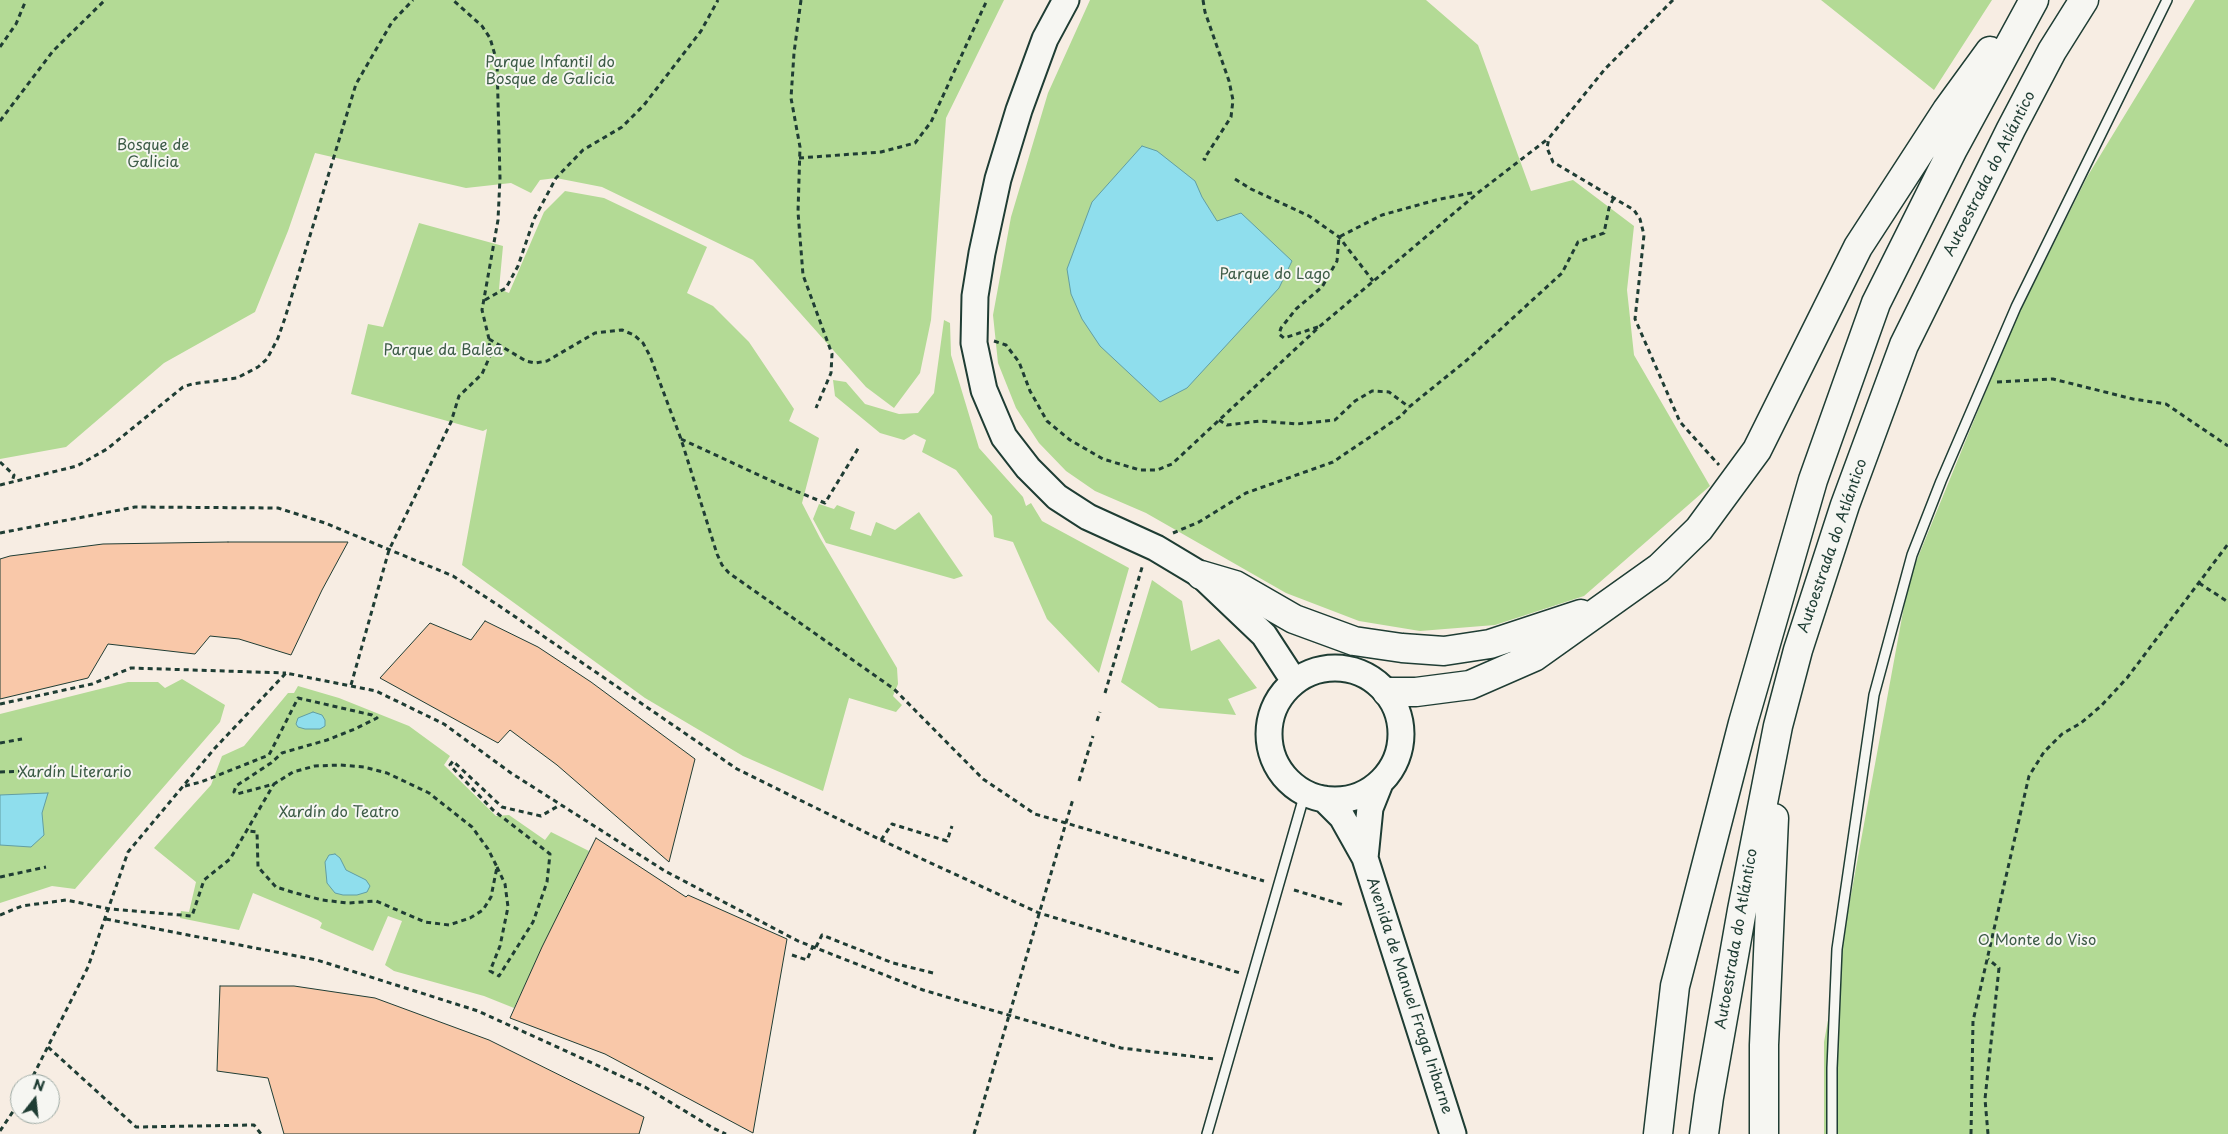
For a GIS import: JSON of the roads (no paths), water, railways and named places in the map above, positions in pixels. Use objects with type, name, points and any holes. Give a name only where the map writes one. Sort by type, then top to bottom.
[{"type":"highway","points":[[1387,692],[1416,692],[1470,685],[1534,657],[1659,568],[1700,529],[1757,450],[1858,247],[1947,110],[2028,0]]},
{"type":"highway","points":[[1658,1134],[1675,986],[1743,723],[1813,480],[1876,303],[1953,149],[2034,0]]},
{"type":"highway","name":"Autoestrada do Atlántico","points":[[1704,1134],[1742,910],[1778,726],[1798,650],[1845,505],[1904,345],[2011,129],[2052,51],[2084,0]]},
{"type":"highway","points":[[1201,575],[1235,585],[1294,619],[1354,641],[1402,648],[1444,650],[1490,644],[1611,604]]},
{"type":"highway","points":[[1764,1134],[1764,1045],[1778,726]]},
{"type":"street","points":[[1066,0],[1045,39],[1019,110],[998,179],[975,296],[974,343],[984,390],[1004,437],[1028,468],[1057,497],[1088,517],[1156,548],[1201,575],[1264,635],[1294,681]]},
{"type":"street","name":"Avenida de Manuel Fraga Iribarne","points":[[1365,858],[1370,808],[1380,783],[1392,768],[1400,749],[1401,736],[1397,710],[1387,692],[1372,678],[1353,670],[1332,667],[1312,671],[1294,681],[1279,698],[1270,719],[1269,742],[1275,762],[1288,780],[1315,796],[1342,817],[1365,858],[1453,1134]]},
{"type":"street","name":"Avenida de Manuel Fraga Iribarne","points":[[1315,796],[1344,800],[1363,794],[1380,783]]},
{"type":"lane","points":[[1832,1134],[1832,1068],[1837,949],[1874,695],[1912,555],[1940,481],[2016,307],[2167,0]]},
{"type":"lane","points":[[1207,1134],[1253,977],[1315,796]]},
{"type":"water","points":[[1142,146],[1157,151],[1195,181],[1202,197],[1217,221],[1241,213],[1292,261],[1279,288],[1187,388],[1160,402],[1100,346],[1082,319],[1071,294],[1067,269],[1092,202]]},
{"type":"water","points":[[313,712],[322,715],[325,720],[325,726],[320,729],[298,727],[296,724],[298,718]]},
{"type":"water","points":[[48,793],[42,813],[44,835],[31,847],[0,845],[0,795]]},
{"type":"water","points":[[335,854],[340,858],[346,870],[366,880],[370,886],[367,892],[357,895],[335,893],[327,883],[325,862],[329,855]]},
{"type":"park label","name":"Parque Infantil do Bosque de Galicia","points":[[550,72]]},
{"type":"park label","name":"Bosque de Galicia","points":[[153,154]]},
{"type":"park label","name":"Parque do Lago","points":[[1275,275]]},
{"type":"park label","name":"Parque da Balea","points":[[443,351]]},
{"type":"park label","name":"Xardín Literario","points":[[75,773]]},
{"type":"park label","name":"Xardín do Teatro","points":[[339,813]]},
{"type":"park label","name":"O Monte do Viso","points":[[2037,941]]}]
